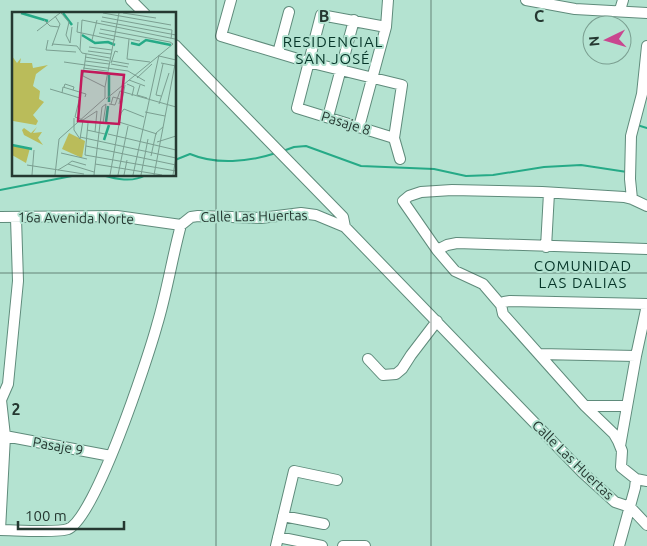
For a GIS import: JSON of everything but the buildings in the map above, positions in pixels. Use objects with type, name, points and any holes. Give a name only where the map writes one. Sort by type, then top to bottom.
[{"type":"street","points":[[131,0],[143,12]]},
{"type":"street","points":[[231,0],[221,36],[278,54],[402,85],[394,138],[400,158]]},
{"type":"street","points":[[359,127],[386,27],[388,0]]},
{"type":"street","points":[[526,0],[575,9],[622,5],[647,13]]},
{"type":"street","points":[[278,54],[289,12]]},
{"type":"street","points":[[308,62],[322,15],[386,27]]},
{"type":"street","points":[[328,117],[354,20]]},
{"type":"street","points":[[176,46],[343,217],[345,227]]},
{"type":"street","points":[[632,199],[630,179],[631,136],[642,94],[647,46]]},
{"type":"street","name":"Pasaje 8","points":[[308,62],[297,108],[394,138]]},
{"type":"street","points":[[620,446],[614,434],[585,406],[503,314],[501,305],[483,284],[450,267],[403,201],[409,196],[432,191],[452,190],[549,193],[632,199],[647,206]]},
{"type":"street","points":[[546,247],[549,193]]},
{"type":"street","name":"Calle Las Huertas","points":[[0,530],[68,529],[78,522],[84,513],[111,456],[140,380],[158,324],[181,226],[191,217],[198,216],[261,218],[301,213],[316,215],[345,227],[582,472],[614,502],[630,508],[647,525]]},
{"type":"street","name":"16a Avenida Norte","points":[[0,217],[117,216],[181,226]]},
{"type":"street","points":[[0,530],[5,436],[1,400],[8,384],[18,281],[16,218]]},
{"type":"street","points":[[437,250],[457,243],[647,249]]},
{"type":"street","points":[[501,305],[504,302],[510,301],[647,304],[620,446],[622,467],[636,479],[647,481]]},
{"type":"street","points":[[368,359],[383,375],[396,374],[402,369],[410,355],[437,321]]},
{"type":"street","points":[[539,354],[636,356]]},
{"type":"street","points":[[585,406],[627,406]]},
{"type":"street","name":"Pasaje 9","points":[[5,436],[111,456]]},
{"type":"street","points":[[322,546],[277,541],[294,471],[337,480]]},
{"type":"street","points":[[619,546],[636,479]]},
{"type":"street","points":[[283,516],[324,524]]},
{"type":"street","points":[[349,546],[365,546]]},
{"type":"waterway","points":[[637,125],[647,128]]},
{"type":"waterway","points":[[283,151],[294,147],[306,146],[361,166],[434,169],[466,176],[493,175],[544,167],[581,165],[627,172]]},
{"type":"waterway","points":[[176,160],[190,154],[211,160],[233,161],[276,153]]},
{"type":"waterway","points":[[0,190],[72,176]]},
{"type":"waterway","points":[[106,176],[130,180],[144,176]]},
{"type":"district","name":"RESIDENCIAL SAN JOSÉ","points":[[333,50]]},
{"type":"district","name":"COMUNIDAD LAS DALIAS","points":[[583,274]]}]
